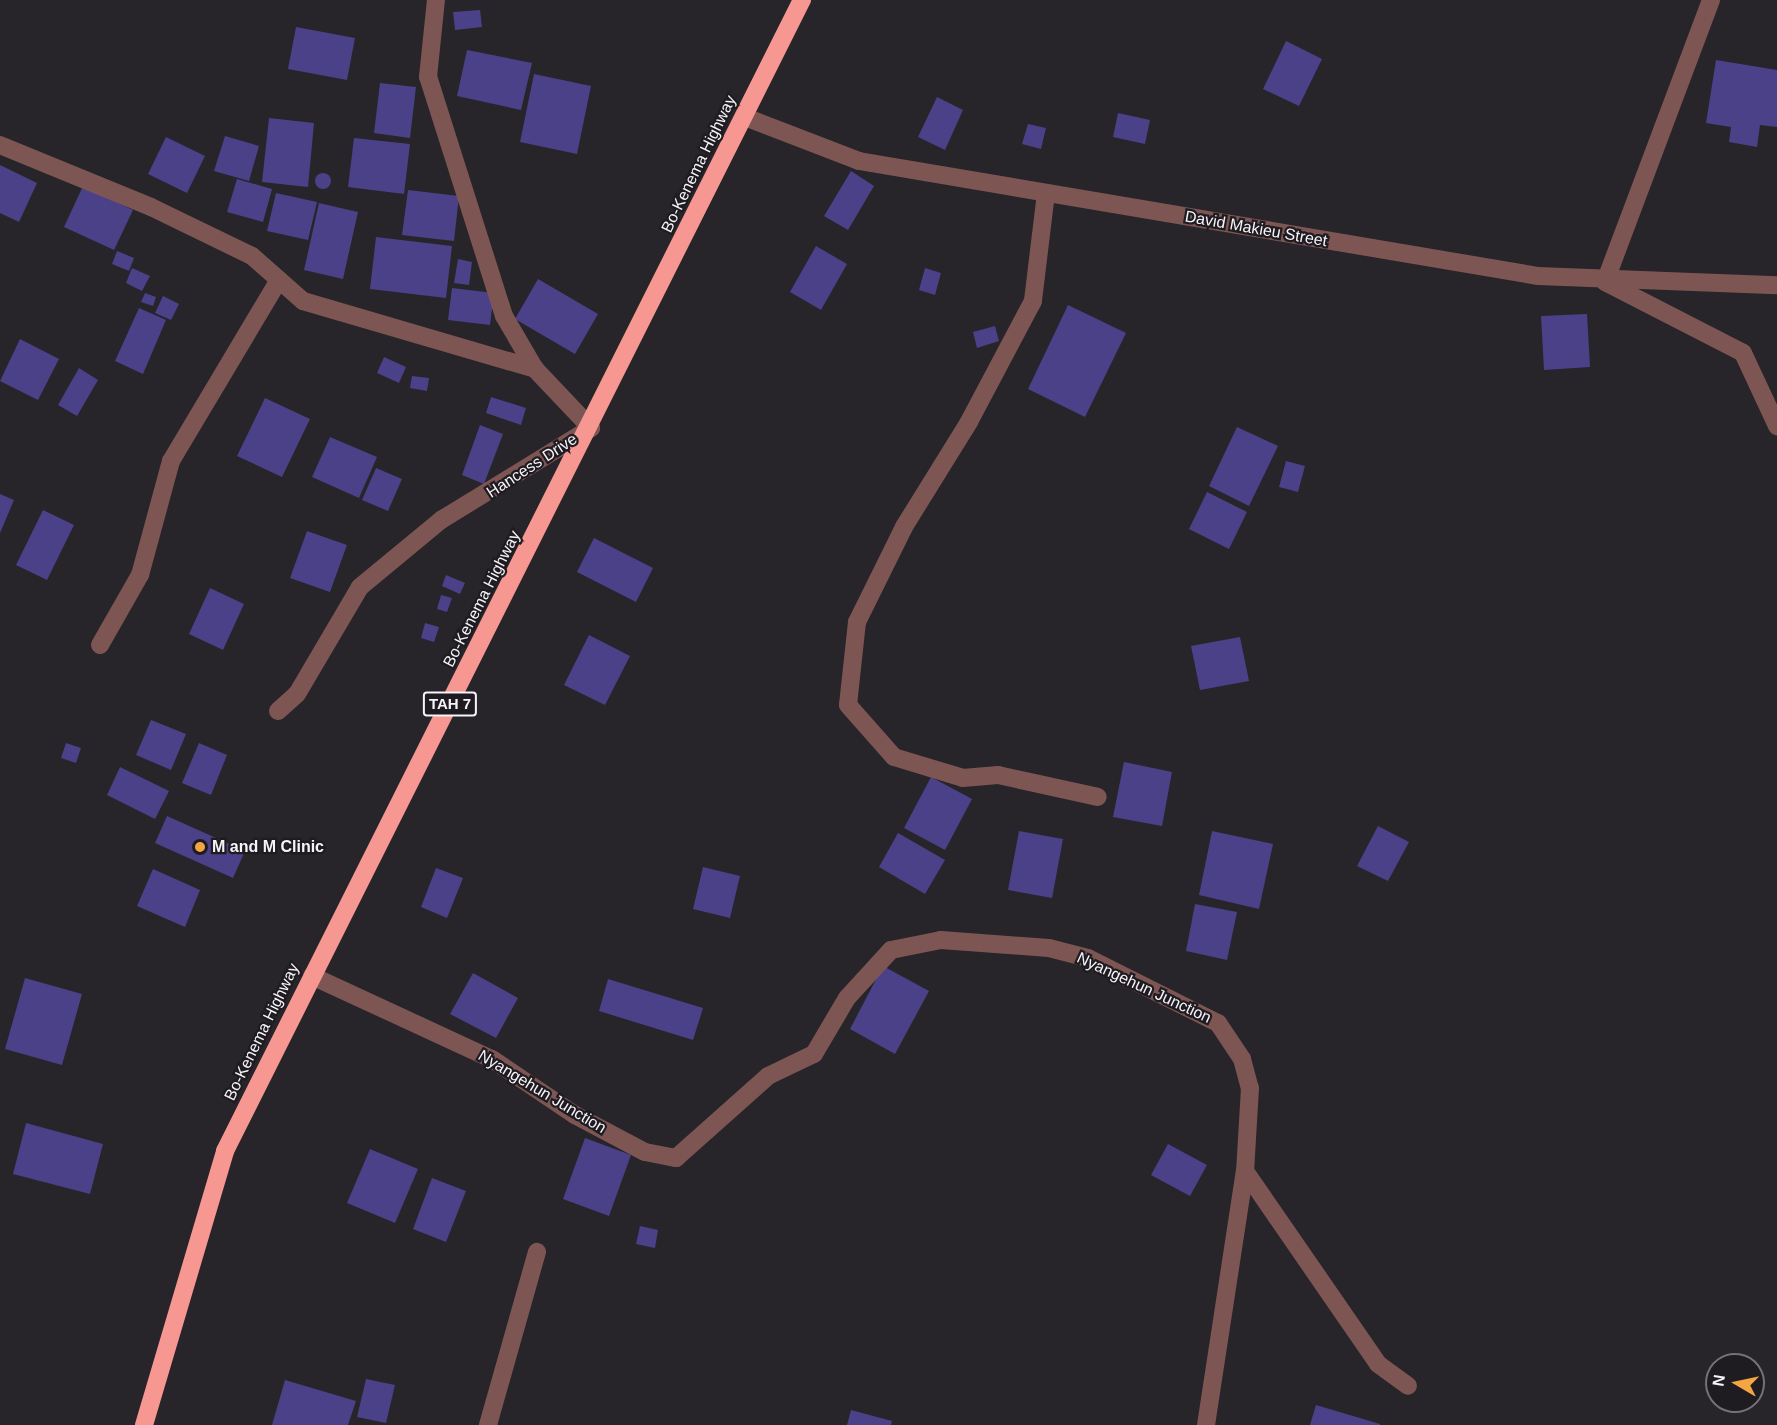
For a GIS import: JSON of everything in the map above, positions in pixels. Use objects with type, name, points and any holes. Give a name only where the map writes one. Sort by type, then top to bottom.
[{"type":"highway","name":"Bo-Kenema Highway","points":[[144,1425],[225,1151],[591,428],[802,0]]},
{"type":"street","name":"Hancess Drive","points":[[278,711],[297,694],[360,587],[441,520],[591,428],[535,369],[504,316],[428,77],[436,0]]},
{"type":"street","points":[[1712,0],[1605,282],[1743,353],[1777,426]]},
{"type":"street","name":"David Makieu Street","points":[[745,117],[859,161],[1538,276],[1605,282],[1777,285]]},
{"type":"street","points":[[0,145],[151,207],[252,256],[303,301],[535,369]]},
{"type":"street","points":[[1046,193],[1033,301],[969,422],[904,527],[857,622],[848,705],[894,757],[963,778],[998,775],[1098,797]]},
{"type":"street","points":[[100,645],[140,574],[171,461],[279,280]]},
{"type":"street","name":"Nyangehun Junction","points":[[312,976],[492,1059],[575,1115],[645,1152],[676,1158],[768,1076],[814,1054],[847,998],[891,950],[941,940],[1049,948],[1088,958],[1218,1023],[1242,1059],[1250,1088],[1245,1171]]},
{"type":"street","points":[[1245,1171],[1378,1364],[1408,1386]]},
{"type":"street","points":[[1206,1425],[1245,1171]]},
{"type":"street","points":[[488,1425],[537,1252]]},
{"type":"building","points":[[480,10],[482,27],[455,30],[453,12]]},
{"type":"building","points":[[296,27],[355,38],[347,80],[288,69]]},
{"type":"building","points":[[1286,41],[1322,59],[1299,106],[1263,89]]},
{"type":"building","points":[[467,50],[532,63],[521,110],[457,96]]},
{"type":"building","points":[[1716,60],[1777,70],[1777,127],[1760,125],[1757,147],[1729,142],[1731,127],[1706,123]]},
{"type":"building","points":[[534,74],[591,86],[577,154],[520,142]]},
{"type":"building","points":[[380,83],[416,87],[410,138],[374,133]]},
{"type":"building","points":[[937,97],[963,110],[945,150],[918,137]]},
{"type":"building","points":[[1118,113],[1150,120],[1145,144],[1113,137]]},
{"type":"building","points":[[269,118],[314,123],[308,187],[262,182]]},
{"type":"building","points":[[1028,124],[1046,128],[1041,149],[1022,144]]},
{"type":"building","points":[[225,136],[259,146],[249,181],[214,171]]},
{"type":"building","points":[[166,137],[205,156],[187,193],[148,174]]},
{"type":"building","points":[[354,138],[410,144],[404,194],[348,187]]},
{"type":"building","points":[[0,165],[37,183],[19,222],[0,213]]},
{"type":"building","points":[[851,171],[874,186],[848,230],[824,216]]},
{"type":"building","points":[[323,173],[331,181],[323,189],[315,181]]},
{"type":"building","points":[[237,179],[272,189],[263,222],[227,212]]},
{"type":"building","points":[[83,186],[133,210],[114,250],[64,227]]},
{"type":"building","points":[[408,190],[459,196],[454,241],[402,235]]},
{"type":"building","points":[[276,193],[317,202],[308,240],[267,231]]},
{"type":"building","points":[[319,203],[358,212],[343,279],[304,270]]},
{"type":"building","points":[[376,237],[452,246],[446,298],[370,289]]},
{"type":"building","points":[[816,246],[847,264],[821,310],[790,292]]},
{"type":"building","points":[[117,251],[134,258],[129,271],[112,264]]},
{"type":"building","points":[[458,259],[472,262],[469,285],[454,283]]},
{"type":"building","points":[[132,268],[150,276],[142,291],[126,283]]},
{"type":"building","points":[[925,268],[941,273],[935,295],[919,290]]},
{"type":"building","points":[[538,279],[598,314],[575,354],[515,319]]},
{"type":"building","points":[[452,288],[494,293],[490,325],[448,320]]},
{"type":"building","points":[[145,293],[156,297],[153,306],[141,302]]},
{"type":"building","points":[[163,296],[179,304],[171,320],[155,313]]},
{"type":"building","points":[[1068,305],[1126,333],[1085,417],[1028,389]]},
{"type":"building","points":[[139,308],[166,320],[143,374],[115,361]]},
{"type":"building","points":[[1587,314],[1590,367],[1544,370],[1541,316]]},
{"type":"building","points":[[995,326],[999,341],[977,348],[973,332]]},
{"type":"building","points":[[20,339],[59,359],[38,400],[0,381]]},
{"type":"building","points":[[384,357],[406,367],[399,383],[377,373]]},
{"type":"building","points":[[79,368],[98,380],[77,416],[58,405]]},
{"type":"building","points":[[412,376],[429,378],[427,391],[410,388]]},
{"type":"building","points":[[491,397],[526,408],[521,425],[486,413]]},
{"type":"building","points":[[265,398],[310,419],[282,477],[237,456]]},
{"type":"building","points":[[480,425],[503,434],[484,484],[462,475]]},
{"type":"building","points":[[1237,427],[1278,446],[1249,506],[1209,486]]},
{"type":"building","points":[[330,437],[377,457],[359,498],[312,477]]},
{"type":"building","points":[[1286,461],[1305,466],[1298,492],[1279,487]]},
{"type":"building","points":[[376,468],[402,479],[388,511],[362,500]]},
{"type":"building","points":[[1207,492],[1247,512],[1229,549],[1189,529]]},
{"type":"building","points":[[0,494],[14,500],[0,533]]},
{"type":"building","points":[[43,510],[74,525],[47,580],[16,565]]},
{"type":"building","points":[[307,531],[347,545],[330,592],[290,578]]},
{"type":"building","points":[[594,538],[653,568],[636,602],[577,572]]},
{"type":"building","points":[[446,575],[465,583],[460,594],[442,586]]},
{"type":"building","points":[[210,588],[244,604],[223,650],[189,634]]},
{"type":"building","points":[[441,595],[452,598],[447,612],[437,609]]},
{"type":"building","points":[[425,623],[439,627],[434,642],[421,638]]},
{"type":"building","points":[[589,635],[630,656],[605,705],[564,685]]},
{"type":"building","points":[[1240,637],[1249,681],[1200,690],[1191,646]]},
{"type":"building","points":[[151,720],[186,734],[171,770],[136,755]]},
{"type":"building","points":[[66,743],[81,748],[76,763],[61,758]]},
{"type":"building","points":[[199,743],[227,755],[211,795],[182,783]]},
{"type":"building","points":[[1124,762],[1172,772],[1162,826],[1113,817]]},
{"type":"building","points":[[120,767],[169,791],[155,819],[107,795]]},
{"type":"building","points":[[931,777],[972,799],[945,850],[904,828]]},
{"type":"building","name":"M and M Clinic","points":[[167,816],[245,851],[233,878],[155,843]]},
{"type":"building","points":[[1378,826],[1409,842],[1388,881],[1357,866]]},
{"type":"building","points":[[1019,831],[1063,839],[1052,898],[1008,890]]},
{"type":"building","points":[[1212,831],[1273,844],[1259,909],[1199,895]]},
{"type":"building","points":[[898,833],[945,860],[925,894],[879,867]]},
{"type":"building","points":[[703,867],[740,876],[730,918],[693,909]]},
{"type":"building","points":[[436,868],[463,878],[447,918],[421,907]]},
{"type":"building","points":[[153,869],[200,890],[185,927],[137,906]]},
{"type":"building","points":[[1195,904],[1237,912],[1227,960],[1186,951]]},
{"type":"building","points":[[883,966],[929,991],[895,1054],[850,1029]]},
{"type":"building","points":[[473,973],[518,998],[496,1038],[450,1014]]},
{"type":"building","points":[[25,978],[82,994],[62,1065],[5,1049]]},
{"type":"building","points":[[608,979],[703,1008],[693,1040],[599,1011]]},
{"type":"building","points":[[26,1123],[103,1144],[90,1194],[13,1174]]},
{"type":"building","points":[[585,1138],[631,1155],[609,1216],[563,1199]]},
{"type":"building","points":[[1168,1144],[1207,1165],[1190,1196],[1151,1175]]},
{"type":"building","points":[[370,1149],[418,1169],[395,1223],[347,1203]]},
{"type":"building","points":[[432,1178],[466,1191],[446,1242],[413,1229]]},
{"type":"building","points":[[640,1226],[658,1230],[655,1248],[636,1244]]},
{"type":"building","points":[[366,1379],[395,1385],[386,1423],[357,1417]]},
{"type":"building","points":[[285,1380],[356,1401],[348,1425],[272,1425]]},
{"type":"building","points":[[1316,1405],[1380,1424],[1380,1425],[1310,1425]]},
{"type":"building","points":[[851,1410],[892,1421],[891,1425],[847,1425]]},
{"type":"place","name":"M and M Clinic","points":[[200,847]]}]
